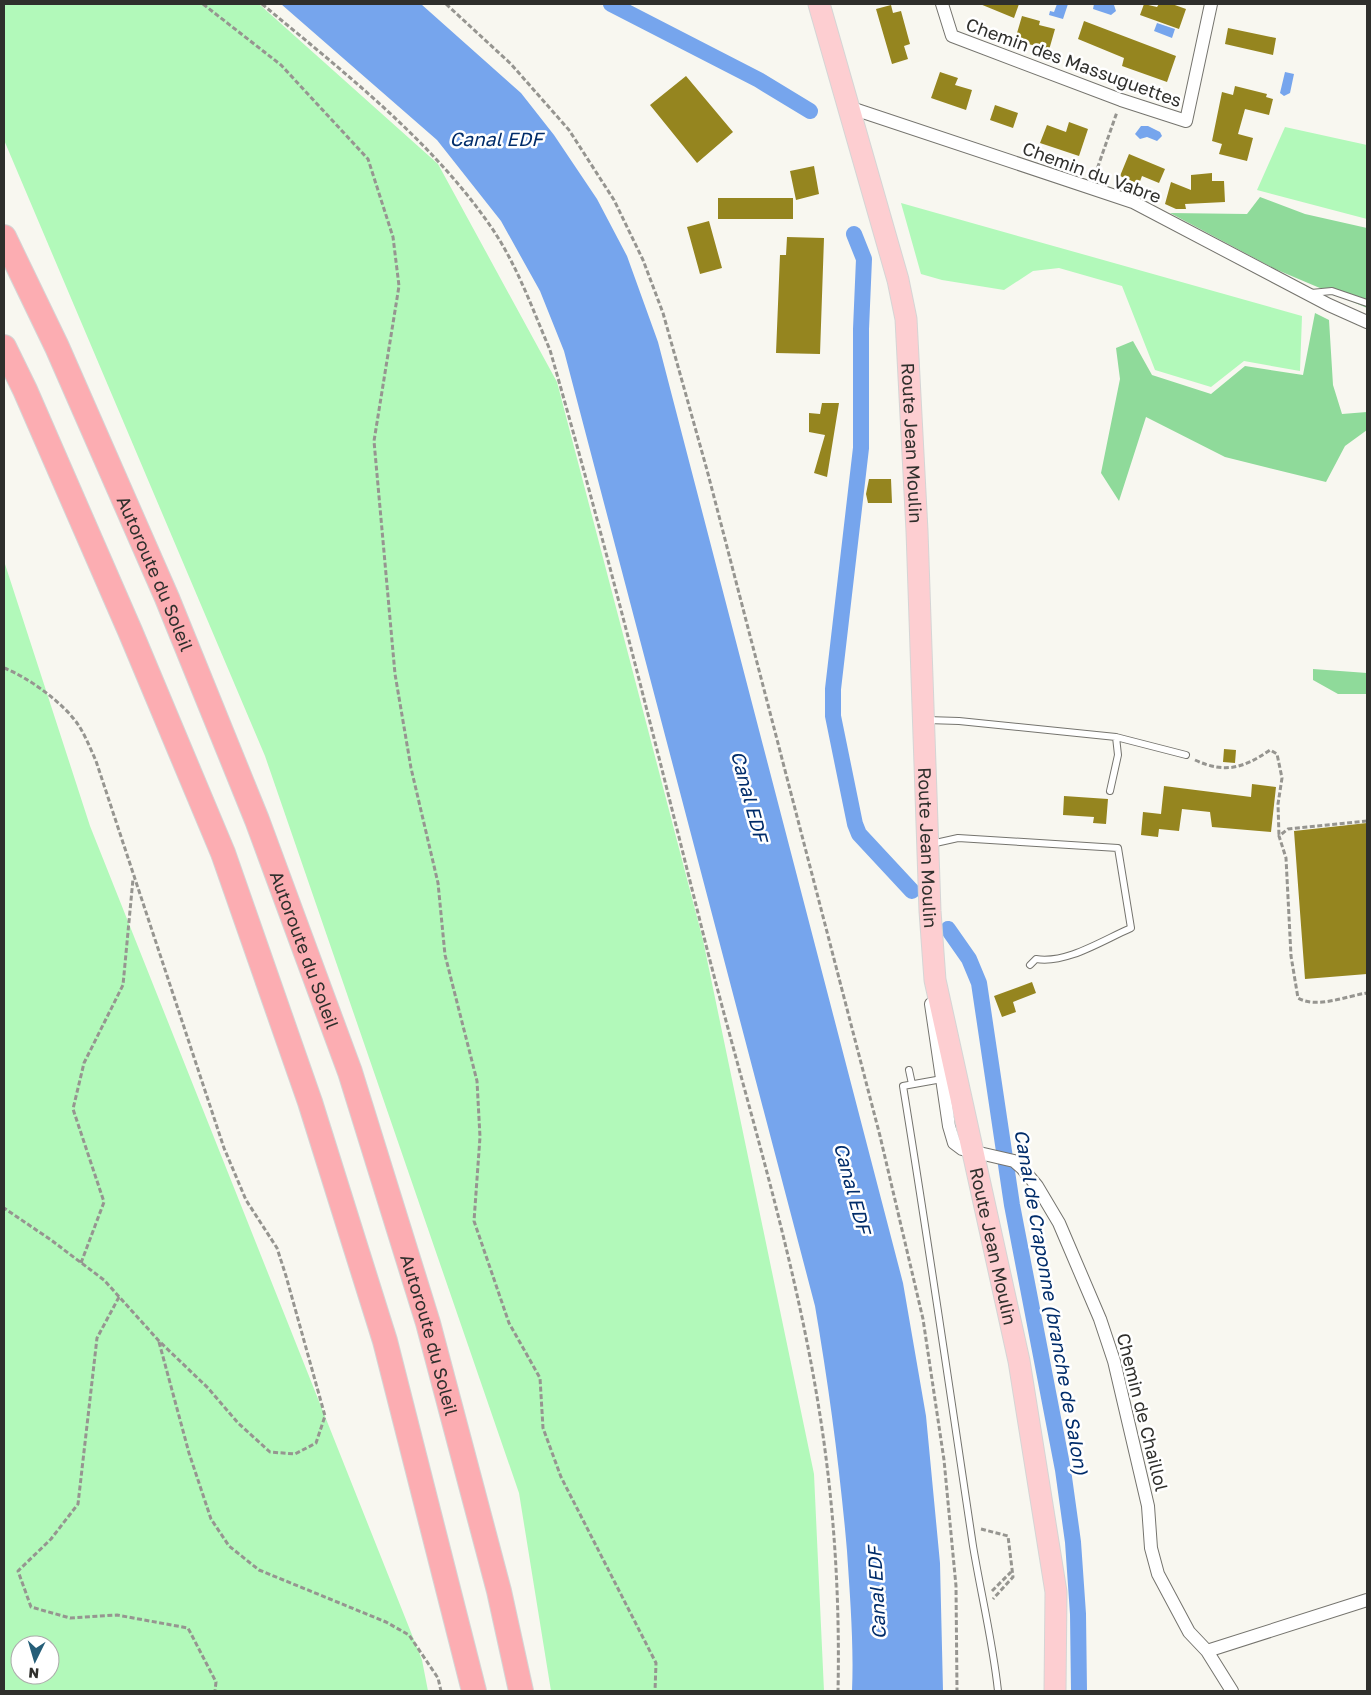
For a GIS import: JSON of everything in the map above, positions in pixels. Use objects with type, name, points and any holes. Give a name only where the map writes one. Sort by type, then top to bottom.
[{"type":"highway","name":"Autoroute du Soleil","points":[[4,238],[57,347],[167,598],[257,820],[350,1072],[428,1323],[499,1591],[521,1691]]},
{"type":"highway","points":[[4,347],[25,390],[223,853],[306,1092],[385,1341],[474,1691]]},
{"type":"highway","points":[[4,372],[25,390]]},
{"type":"main road","name":"Route Jean Moulin","points":[[819,4],[898,280],[906,319],[928,845],[936,980],[1019,1361],[1056,1592],[1055,1691]]},
{"type":"street","name":"Chemin des Massuguettes","points":[[942,4],[952,36],[1121,100],[1186,122],[1211,4]]},
{"type":"street","name":"Chemin du Vabre","points":[[848,107],[1133,202],[1307,293],[1367,322]]},
{"type":"street","points":[[933,947],[930,1000],[942,1079]]},
{"type":"street","name":"Chemin de Chaillol","points":[[942,1079],[954,1143],[962,1149],[1014,1161],[1037,1186],[1059,1224],[1100,1319],[1114,1361],[1143,1480],[1148,1506],[1151,1548],[1158,1574],[1189,1632],[1207,1651],[1232,1691]]},
{"type":"street","points":[[1207,1651],[1367,1600]]},
{"type":"lane","points":[[1307,293],[1332,291],[1367,303]]},
{"type":"lane","points":[[923,720],[959,721],[1116,737],[1186,755]]},
{"type":"lane","points":[[1110,791],[1118,755],[1116,737]]},
{"type":"lane","points":[[928,845],[958,838],[1118,848],[1131,928],[1077,952],[1047,961],[1036,959],[1030,965]]},
{"type":"lane","points":[[909,1070],[912,1084]]},
{"type":"lane","points":[[942,1079],[903,1086],[998,1691]]},
{"type":"path","points":[[203,4],[281,64],[368,159],[393,237],[399,286],[374,441],[395,674],[411,768],[438,883],[445,955],[477,1081],[480,1138],[474,1221],[509,1323],[540,1378],[542,1428],[561,1477],[656,1663],[655,1691]]},
{"type":"path","points":[[262,4],[357,84],[451,174],[490,226],[509,258],[550,350],[770,1182],[804,1327],[820,1410],[831,1509],[836,1564],[838,1691]]},
{"type":"path","points":[[446,4],[511,64],[569,130],[614,200],[642,260],[663,313],[707,470],[880,1136],[924,1319],[940,1424],[956,1586],[957,1691]]},
{"type":"path","points":[[1091,188],[1121,100]]},
{"type":"path","points":[[4,668],[16,672],[54,699],[78,725],[96,761],[224,1148],[246,1200],[277,1248],[325,1416],[316,1443],[295,1454],[270,1452],[238,1423],[208,1388],[159,1341],[104,1280],[4,1208]]},
{"type":"path","points":[[1186,755],[1211,767],[1234,767],[1250,764],[1270,750],[1277,754],[1282,778],[1278,804],[1279,836],[1286,858],[1291,948],[1298,998],[1304,1001],[1318,1002],[1367,993]]},
{"type":"path","points":[[1279,836],[1288,829],[1367,821]]},
{"type":"path","points":[[81,1263],[104,1202],[73,1108],[84,1063],[123,985],[133,876]]},
{"type":"path","points":[[119,1297],[97,1338],[78,1504],[51,1539],[18,1571],[31,1607],[70,1618],[117,1615],[188,1628],[216,1682],[215,1691]]},
{"type":"path","points":[[159,1341],[189,1453],[211,1518],[229,1546],[259,1570],[386,1622],[409,1635],[438,1678],[441,1691]]},
{"type":"path","points":[[983,1601],[992,1600],[1012,1577],[1008,1536],[986,1528]]},
{"type":"path","points":[[992,1591],[1011,1572]]},
{"type":"green space","points":[[4,4],[259,4],[438,164],[557,382],[703,940],[814,1474],[824,1691],[551,1691],[519,1493],[265,756],[4,140]]},
{"type":"green space","points":[[1285,127],[1367,145],[1367,219],[1257,190]]},
{"type":"green space","points":[[1260,197],[1305,214],[1367,228],[1367,308],[1275,269],[1170,213],[1247,214]]},
{"type":"green space","points":[[901,203],[1302,316],[1300,371],[1244,361],[1211,387],[1155,370],[1122,286],[1059,268],[1033,271],[1004,290],[942,280],[921,274]]},
{"type":"green space","points":[[1315,313],[1329,320],[1333,385],[1342,414],[1367,412],[1367,430],[1345,446],[1326,482],[1225,457],[1146,417],[1119,501],[1101,473],[1120,379],[1116,348],[1133,341],[1152,375],[1211,394],[1245,366],[1303,375]]},
{"type":"green space","points":[[4,561],[90,826],[422,1660],[428,1691],[4,1691]]},
{"type":"green space","points":[[1313,669],[1367,673],[1367,694],[1338,694],[1313,680]]},
{"type":"water","name":"Canal EDF","points":[[281,4],[421,4],[521,93],[554,135],[597,199],[627,256],[658,342],[903,1283],[926,1416],[940,1563],[943,1691],[852,1691],[847,1551],[834,1428],[815,1306],[564,351],[540,291],[501,221],[437,140]]},
{"type":"water","points":[[1057,4],[1068,4],[1063,19],[1049,15],[1050,11],[1054,12]]},
{"type":"water","points":[[1094,4],[1114,5],[1116,11],[1111,15],[1093,9]]},
{"type":"water","points":[[1157,23],[1175,29],[1172,38],[1154,31]]},
{"type":"water","points":[[1285,72],[1294,74],[1290,93],[1284,96],[1280,93]]},
{"type":"water","points":[[1141,126],[1148,126],[1160,132],[1162,136],[1157,141],[1147,137],[1140,139],[1135,134]]},
{"type":"building","points":[[980,4],[1019,4],[1014,18]]},
{"type":"building","points":[[1144,4],[1157,7],[1159,4],[1172,4],[1186,9],[1179,29],[1140,15]]},
{"type":"building","points":[[891,5],[893,13],[901,11],[910,44],[904,46],[908,59],[892,64],[876,9]]},
{"type":"building","points":[[1022,16],[1040,21],[1039,25],[1055,29],[1049,50],[1015,40]]},
{"type":"building","points":[[1084,21],[1176,56],[1167,82],[1122,66],[1124,58],[1078,39]]},
{"type":"building","points":[[1228,28],[1276,38],[1273,55],[1225,44]]},
{"type":"building","points":[[940,72],[958,78],[955,85],[972,90],[966,110],[931,98]]},
{"type":"building","points":[[686,76],[733,132],[697,163],[650,105]]},
{"type":"building","points":[[1235,86],[1267,94],[1266,97],[1273,99],[1269,115],[1245,109],[1238,134],[1253,138],[1247,161],[1219,154],[1222,144],[1212,141],[1222,92],[1233,95]]},
{"type":"building","points":[[995,105],[1018,113],[1013,128],[990,120]]},
{"type":"building","points":[[1069,122],[1088,129],[1079,156],[1040,143],[1047,125],[1066,132]]},
{"type":"building","points":[[1129,154],[1165,169],[1159,183],[1142,176],[1139,184],[1120,176]]},
{"type":"building","points":[[814,166],[819,194],[796,200],[790,171]]},
{"type":"building","points":[[1212,173],[1212,181],[1224,181],[1225,202],[1185,204],[1186,209],[1176,209],[1165,204],[1171,182],[1191,190],[1191,175]]},
{"type":"building","points":[[718,198],[793,198],[793,219],[718,219]]},
{"type":"building","points":[[709,221],[722,268],[700,274],[687,227]]},
{"type":"building","points":[[787,237],[824,238],[820,354],[776,353],[780,255],[786,255]]},
{"type":"building","points":[[822,403],[839,403],[827,477],[814,473],[825,435],[809,432],[809,413],[820,414]]},
{"type":"building","points":[[869,479],[891,479],[892,503],[868,503],[866,494]]},
{"type":"building","points":[[1224,749],[1236,750],[1235,763],[1223,762]]},
{"type":"building","points":[[1252,784],[1276,787],[1271,832],[1212,827],[1210,812],[1182,809],[1179,831],[1159,829],[1158,837],[1141,835],[1143,812],[1161,814],[1164,786],[1251,797]]},
{"type":"building","points":[[1064,796],[1108,799],[1106,824],[1093,823],[1094,817],[1063,815]]},
{"type":"building","points":[[1367,823],[1367,974],[1305,979],[1294,831]]},
{"type":"building","points":[[1032,982],[1036,993],[1013,1002],[1016,1012],[1002,1017],[994,996]]},
{"type":"waterway","name":"Canal de Craponne (branche de Salon)","points":[[611,4],[759,80],[810,111]]},
{"type":"waterway","name":"Canal de Craponne (branche de Salon)","points":[[854,234],[864,259],[861,329],[861,448],[833,689],[833,716],[855,824],[859,834],[912,891]]},
{"type":"waterway","name":"Canal de Craponne (branche de Salon)","points":[[948,929],[969,959],[979,983],[1012,1205],[1063,1470],[1073,1542],[1078,1614],[1079,1691]]}]
